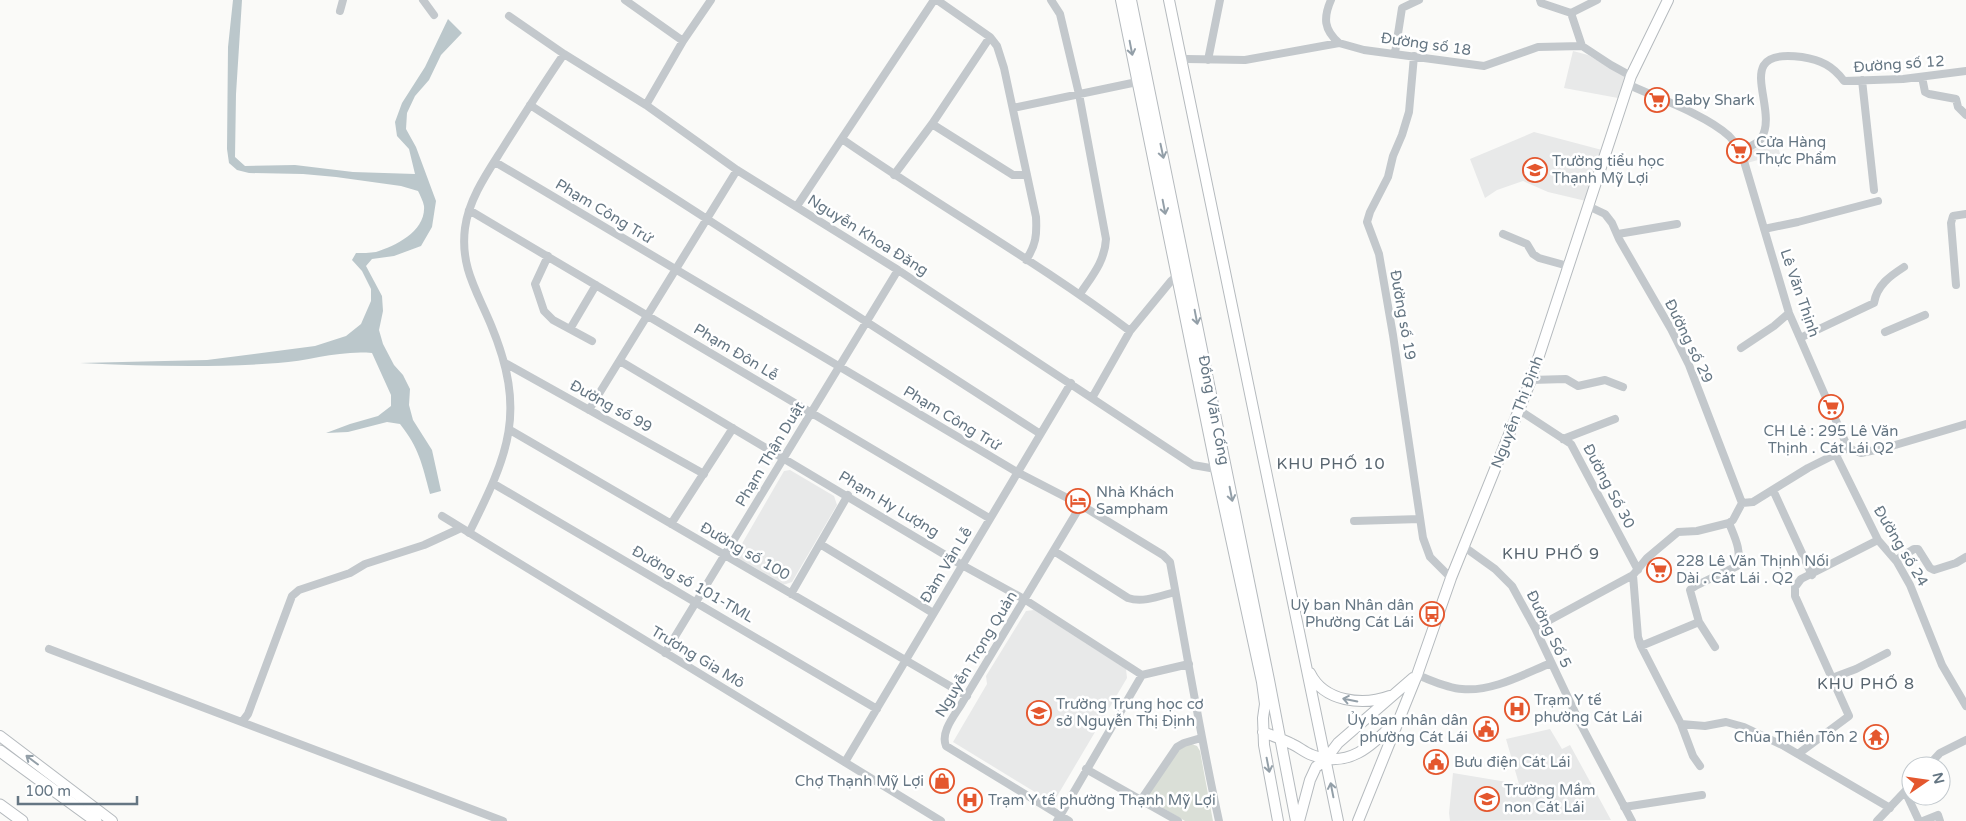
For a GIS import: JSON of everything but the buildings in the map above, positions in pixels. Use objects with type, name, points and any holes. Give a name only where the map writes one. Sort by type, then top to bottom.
[{"type":"highway","points":[[0,751],[83,816],[96,821]]},
{"type":"highway","points":[[0,805],[22,821]]},
{"type":"main road","name":"Đồng Văn Cống","points":[[1122,0],[1137,82],[1182,272],[1266,681],[1264,745],[1278,821]]},
{"type":"main road","name":"Đồng Văn Cống","points":[[1131,0],[1182,272],[1216,469],[1276,719],[1297,821]]},
{"type":"main road","points":[[1169,0],[1241,333]]},
{"type":"main road","points":[[1174,0],[1302,650],[1313,679],[1345,700],[1370,701],[1398,693]]},
{"type":"main road","name":"Nguyễn Thị Định","points":[[1358,821],[1417,675],[1463,546],[1531,380],[1630,80],[1668,0]]},
{"type":"main road","points":[[1307,663],[1338,821]]},
{"type":"main road","points":[[1297,821],[1316,767],[1326,759],[1338,744],[1417,675]]},
{"type":"main road","points":[[1265,704],[1269,724],[1280,738]]},
{"type":"main road","points":[[1263,732],[1280,738],[1313,756],[1326,759],[1351,756],[1365,750],[1375,743],[1399,718]]},
{"type":"main road","points":[[1276,719],[1294,745]]},
{"type":"main road","points":[[0,736],[112,821]]},
{"type":"street","points":[[340,11],[343,0]]},
{"type":"street","points":[[423,0],[434,15]]},
{"type":"street","points":[[646,105],[683,41],[711,0]]},
{"type":"street","points":[[797,206],[935,0],[990,37],[997,46],[1013,108],[1037,235],[1034,248],[1026,260]]},
{"type":"street","points":[[1051,0],[1060,14],[1079,94],[1106,239],[1106,250],[1101,262],[1080,294]]},
{"type":"street","points":[[1208,60],[1220,0]]},
{"type":"street","points":[[1332,0],[1325,21],[1330,36],[1339,43]]},
{"type":"street","points":[[1395,53],[1401,4],[1419,0]]},
{"type":"street","points":[[1540,0],[1541,3],[1571,13],[1597,0]]},
{"type":"street","points":[[631,1],[683,41]]},
{"type":"street","points":[[1571,13],[1582,46],[1630,80]]},
{"type":"street","name":"Nguyễn Khoa Đăng","points":[[509,16],[564,54],[646,105],[737,170],[898,270],[1193,465],[1216,469]]},
{"type":"street","points":[[894,175],[932,124],[990,37]]},
{"type":"street","name":"Đường số 18","points":[[1187,60],[1245,60],[1339,43],[1364,50],[1484,66],[1538,47],[1582,46]]},
{"type":"street","points":[[469,533],[494,484],[505,454],[510,430],[511,404],[505,363],[491,324],[468,274],[464,249],[465,228],[469,210],[494,162],[564,54]]},
{"type":"street","name":"Đường số 19","points":[[1414,56],[1409,112],[1393,156],[1388,177],[1370,212],[1367,222],[1379,254],[1402,392],[1423,538],[1430,557],[1451,578]]},
{"type":"street","name":"Đường số 12","points":[[1741,151],[1760,140],[1764,130],[1766,116],[1761,76],[1763,67],[1768,60],[1781,56],[1810,58],[1828,64],[1838,72],[1844,81],[1922,77],[1966,71]]},
{"type":"street","points":[[1922,77],[1925,92],[1956,99],[1966,99]]},
{"type":"street","name":"Lê Văn Thịnh","points":[[1630,80],[1729,136],[1741,151],[1789,313],[1848,448]]},
{"type":"street","points":[[1862,80],[1874,190]]},
{"type":"street","points":[[1013,108],[1137,82]]},
{"type":"street","points":[[1956,99],[1958,108],[1966,115]]},
{"type":"street","points":[[530,105],[1039,433]]},
{"type":"street","points":[[932,124],[1013,174],[1027,175]]},
{"type":"street","points":[[842,139],[894,175],[1080,294],[1130,331]]},
{"type":"street","name":"Phạm Công Trứ","points":[[494,162],[1016,472],[1081,505],[1170,562],[1201,738],[1219,821]]},
{"type":"street","points":[[589,410],[737,170]]},
{"type":"street","points":[[1764,229],[1878,201]]},
{"type":"street","name":"Đường số 29","points":[[1588,206],[1605,214],[1671,329],[1689,365],[1742,503]]},
{"type":"street","name":"Phạm Đôn Lễ","points":[[469,210],[989,518]]},
{"type":"street","points":[[1956,285],[1951,223],[1952,216],[1966,214]]},
{"type":"street","points":[[1618,234],[1677,224]]},
{"type":"street","points":[[1503,234],[1527,245],[1530,251],[1539,258],[1568,266]]},
{"type":"street","points":[[548,256],[535,284],[544,311],[553,320],[592,341]]},
{"type":"street","points":[[1800,338],[1874,303],[1875,295],[1886,279],[1904,267]]},
{"type":"street","name":"Phạm Thận Duật","points":[[665,653],[898,270]]},
{"type":"street","points":[[1092,398],[1130,331],[1171,281],[1182,272]]},
{"type":"street","points":[[570,330],[596,285]]},
{"type":"street","points":[[1741,348],[1774,326],[1789,313]]},
{"type":"street","points":[[1885,332],[1926,315]]},
{"type":"street","name":"Phạm Hy Lượng","points":[[620,360],[962,565],[1024,600],[1142,675]]},
{"type":"street","name":"Đường số 99","points":[[505,363],[704,474]]},
{"type":"street","points":[[1531,380],[1566,379],[1578,386],[1605,380],[1623,387]]},
{"type":"street","name":"Đàm Văn Lễ","points":[[845,762],[1039,433],[1071,383]]},
{"type":"street","name":"Đường Số 30","points":[[1519,410],[1571,444],[1635,573]]},
{"type":"street","points":[[1563,439],[1616,419]]},
{"type":"street","points":[[1535,628],[1635,573],[1647,558],[1678,532],[1697,531],[1729,523],[1733,520],[1742,503],[1753,502],[1808,468],[1848,448],[1861,453],[1885,448],[1966,424]]},
{"type":"street","points":[[671,524],[733,428]]},
{"type":"street","name":"Đường số 100","points":[[510,430],[967,696]]},
{"type":"street","name":"Đường số 24","points":[[1836,455],[1878,540],[1896,560],[1918,601],[1942,665],[1966,706]]},
{"type":"street","name":"Đường số 101-TML","points":[[494,484],[877,709]]},
{"type":"street","points":[[1772,490],[1812,574]]},
{"type":"street","points":[[792,594],[848,495]]},
{"type":"street","name":"Nguyễn Trọng Quản","points":[[1069,821],[1058,818],[946,746],[943,741],[944,734],[1081,505]]},
{"type":"street","name":"Trương Gia Mô","points":[[442,516],[941,821]]},
{"type":"street","points":[[1354,521],[1420,519]]},
{"type":"street","points":[[1715,647],[1699,622],[1690,590],[1737,566],[1740,558],[1738,546],[1729,523]]},
{"type":"street","points":[[242,722],[248,714],[262,672],[292,596],[296,592],[316,583],[350,573],[365,564],[424,545],[461,528]]},
{"type":"street","points":[[1798,754],[1849,716],[1795,596],[1795,587],[1801,579],[1878,540]]},
{"type":"street","points":[[820,544],[933,613]]},
{"type":"street","name":"Đường Số 5","points":[[1463,546],[1495,568],[1512,586],[1535,628],[1580,723],[1632,821]]},
{"type":"street","points":[[1896,560],[1914,549],[1918,549],[1930,568],[1934,570],[1956,563],[1966,557]]},
{"type":"street","points":[[1054,551],[1128,598],[1135,600],[1144,599],[1175,592]]},
{"type":"street","points":[[1635,573],[1638,637],[1641,646],[1700,766]]},
{"type":"street","points":[[1641,646],[1699,622]]},
{"type":"street","points":[[49,649],[503,821]]},
{"type":"street","points":[[1832,678],[1856,669],[1887,653]]},
{"type":"street","points":[[1417,675],[1460,689],[1476,690],[1507,681],[1551,663]]},
{"type":"street","points":[[1058,818],[1142,675],[1189,664]]},
{"type":"street","points":[[1681,724],[1705,726],[1726,722],[1744,727],[1798,754],[1890,808]]},
{"type":"street","points":[[1141,800],[1176,747],[1201,738]]},
{"type":"street","points":[[1937,756],[1966,740]]},
{"type":"street","points":[[1086,769],[1178,821]]},
{"type":"street","points":[[1624,807],[1702,795]]},
{"type":"street","points":[[1877,821],[1901,796]]},
{"type":"street","points":[[1912,806],[1919,821]]},
{"type":"street","points":[[1923,821],[1938,815],[1940,821]]},
{"type":"shaded area","points":[[233,0],[242,0],[236,94],[235,157],[245,166],[295,165],[353,172],[415,174],[409,149],[397,136],[395,122],[402,103],[425,67],[448,19],[462,33],[441,55],[429,80],[415,96],[407,113],[406,129],[416,147],[436,201],[432,227],[421,246],[394,256],[372,259],[366,266],[382,296],[383,311],[379,330],[383,344],[410,389],[409,405],[413,420],[432,450],[441,491],[430,494],[416,449],[400,424],[387,422],[348,432],[326,433],[378,416],[391,406],[391,395],[372,353],[336,354],[290,362],[228,366],[80,363],[207,360],[315,346],[346,336],[361,324],[371,301],[371,289],[362,271],[352,260],[356,253],[376,252],[392,246],[408,236],[420,223],[424,206],[418,191],[401,186],[336,177],[249,173],[237,170],[229,163],[227,149],[228,47]]},
{"type":"shaded area","points":[[1573,51],[1588,55],[1626,77],[1618,98],[1564,88]]},
{"type":"shaded area","name":"Trường tiểu học Thạnh Mỹ Lợi","points":[[1534,132],[1602,150],[1586,201],[1548,192],[1523,181],[1497,190],[1485,198],[1470,159]]},
{"type":"shaded area","points":[[1777,142],[1780,154],[1747,163],[1744,152]]},
{"type":"shaded area","points":[[790,470],[834,496],[837,505],[792,582],[783,585],[741,561],[736,554],[784,471]]},
{"type":"shaded area","name":"Trường Trung học cơ sở Nguyễn Thị Định","points":[[1034,610],[1126,669],[1127,678],[1056,798],[1048,800],[953,742],[987,684],[986,676],[1026,611]]},
{"type":"shaded area","points":[[1550,729],[1562,749],[1570,745],[1611,820],[1450,821],[1453,773],[1519,784],[1506,739]]},
{"type":"shaded area","points":[[1189,743],[1197,746],[1200,751],[1213,821],[1185,821],[1151,801],[1148,792],[1175,748]]},
{"type":"place","name":"Baby Shark","points":[[1657,100]]},
{"type":"place","name":"Cửa Hàng Thực Phẩm","points":[[1739,151]]},
{"type":"place","name":"Trường tiểu học Thạnh Mỹ Lợi","points":[[1535,170]]},
{"type":"place","name":"CH Lẻ : 295 Lê Văn Thịnh . Cát Lái Q2","points":[[1831,407]]},
{"type":"place","name":"Nhà Khách Sampham","points":[[1078,501]]},
{"type":"place","name":"228 Lê Văn Thịnh Nối Dài . Cát Lái . Q2","points":[[1659,570]]},
{"type":"place","name":"Uỷ ban Nhân dân Phường Cát Lái","points":[[1432,614]]},
{"type":"place","name":"Trạm Y tế phường Cát Lái","points":[[1517,709]]},
{"type":"place","name":"Trường Trung học cơ sở Nguyễn Thị Định","points":[[1039,713]]},
{"type":"place","name":"Ủy ban nhân dân phường Cát Lái","points":[[1486,729]]},
{"type":"place","name":"Chùa Thiền Tôn 2","points":[[1876,737]]},
{"type":"place","name":"Bưu điện Cát Lái","points":[[1436,762]]},
{"type":"place","name":"Chợ Thạnh Mỹ Lợi","points":[[942,781]]},
{"type":"place","name":"Trường Mầm non Cát Lái","points":[[1487,799]]},
{"type":"place","name":"Trạm Y tế phường Thạnh Mỹ Lợi","points":[[970,800]]},
{"type":"district","name":"KHU PHỐ 10","points":[[1331,464]]},
{"type":"district","name":"KHU PHỐ 9","points":[[1551,554]]},
{"type":"district","name":"KHU PHỐ 8","points":[[1866,684]]}]
